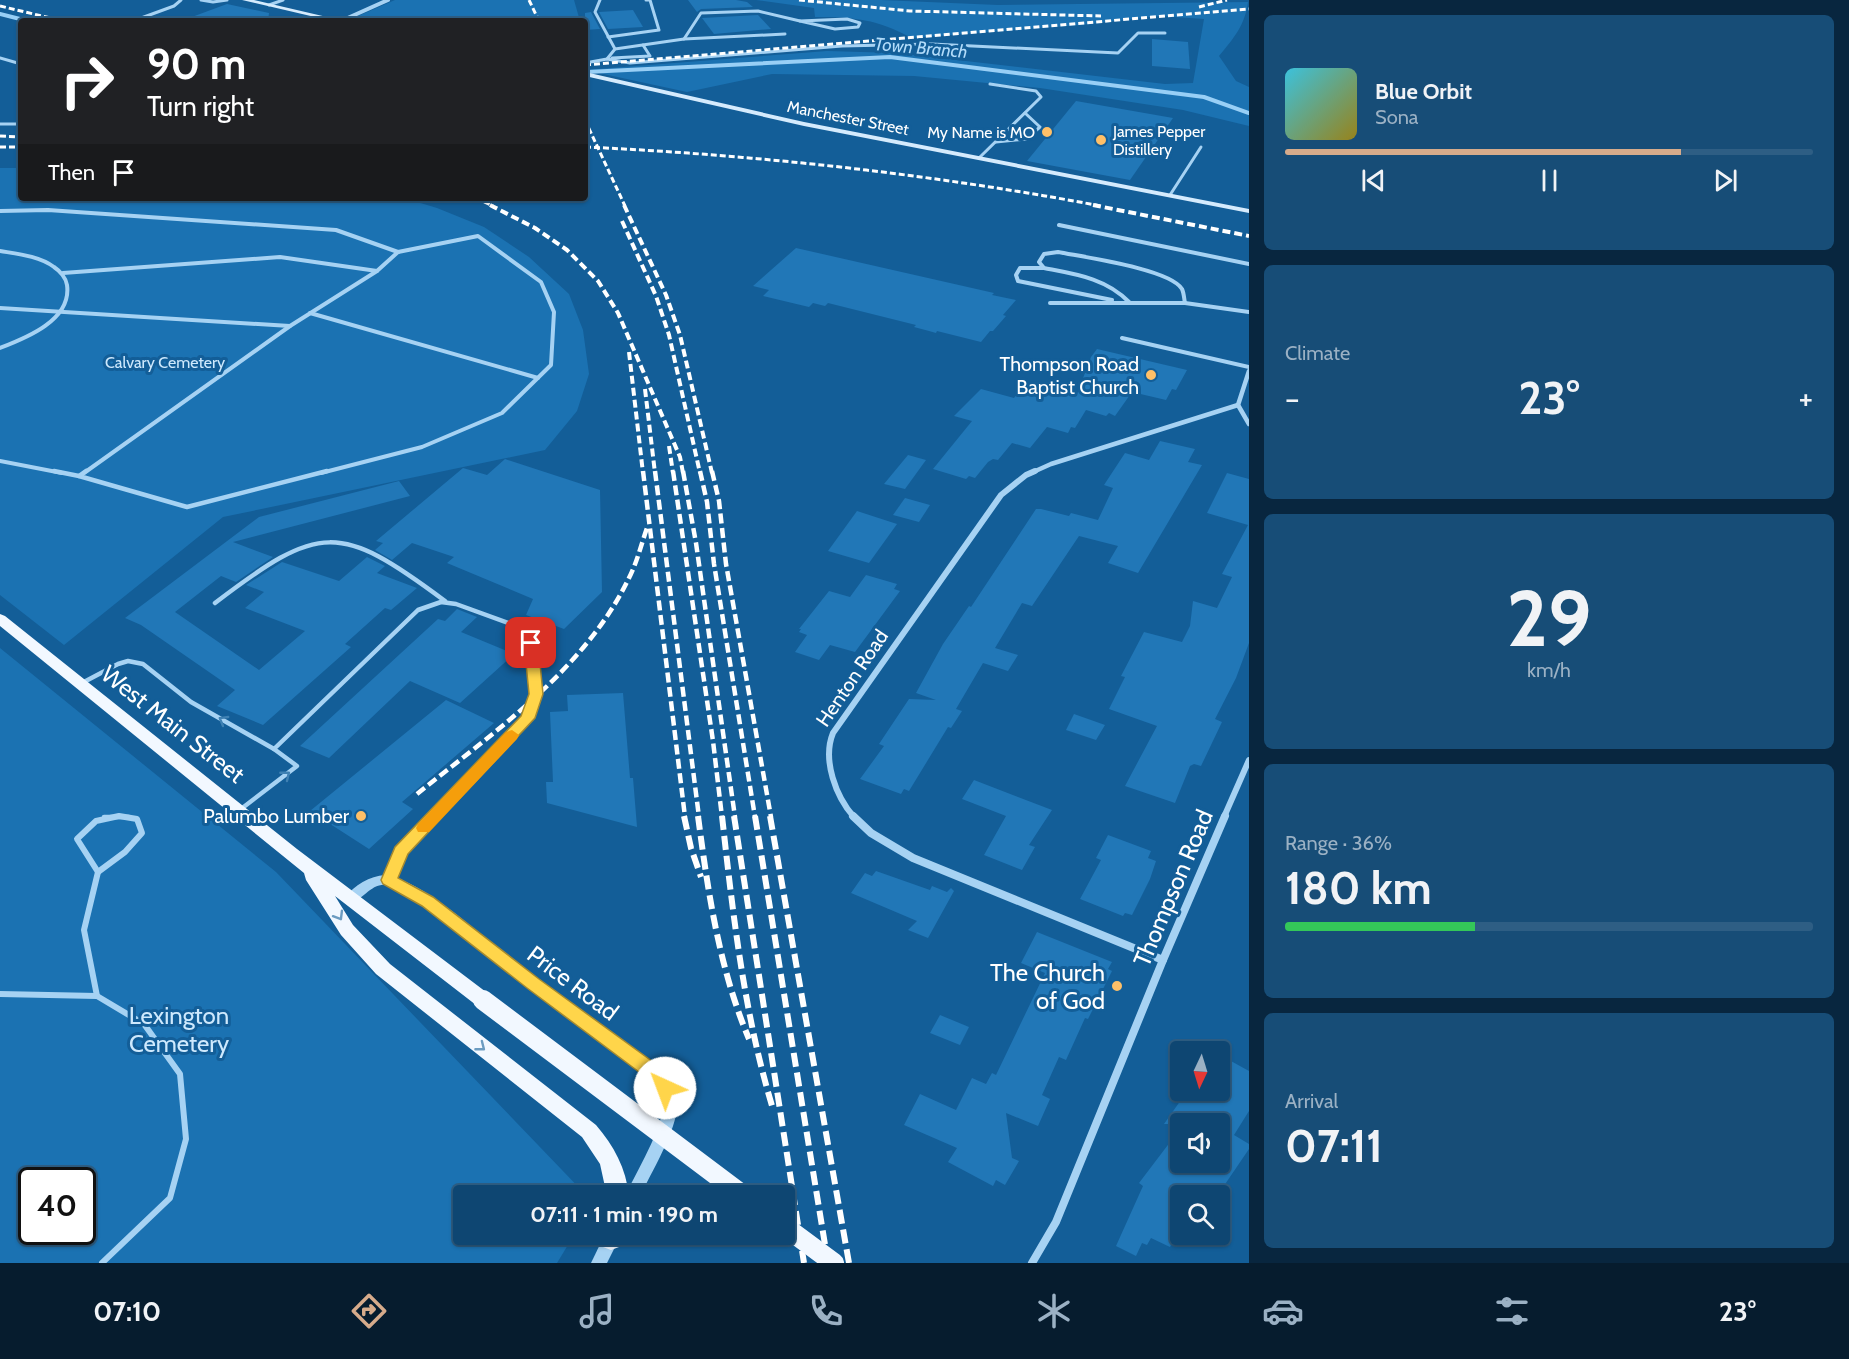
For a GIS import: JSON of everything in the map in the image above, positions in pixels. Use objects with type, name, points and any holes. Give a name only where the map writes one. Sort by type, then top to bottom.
[{"type":"main road","points":[[245,0],[328,18]]},
{"type":"main road","name":"Manchester Street","points":[[588,75],[804,124],[1249,211]]},
{"type":"main road","name":"West Main Street","points":[[0,619],[291,853],[729,1185]]},
{"type":"main road","points":[[291,853],[317,880],[347,930],[362,949],[383,969],[589,1131],[605,1150],[614,1167],[616,1185]]},
{"type":"main road","points":[[795,1234],[834,1263]]},
{"type":"street","points":[[348,18],[388,0]]},
{"type":"street","points":[[1249,369],[1238,405],[1249,424]]},
{"type":"street","name":"Henton Road","points":[[1163,960],[913,858],[876,838],[855,821],[840,798],[833,778],[828,749],[829,739],[1001,495],[1017,481],[1051,464],[1238,405]]},
{"type":"street","name":"Thompson Road","points":[[1032,1263],[1056,1222],[1163,960],[1249,760]]},
{"type":"street","points":[[351,898],[371,882],[389,880]]},
{"type":"street","name":"Price Road","points":[[389,880],[428,902],[533,984],[653,1072],[665,1088],[670,1101],[667,1119],[637,1185]]},
{"type":"street","points":[[599,1263],[608,1245]]},
{"type":"lane","points":[[141,18],[174,6],[181,0]]},
{"type":"lane","points":[[201,0],[213,2],[227,0]]},
{"type":"lane","points":[[269,5],[283,0]]},
{"type":"lane","points":[[600,0],[595,12],[615,49]]},
{"type":"lane","points":[[608,38],[659,30],[650,0],[645,0]]},
{"type":"lane","points":[[684,39],[701,13],[753,11],[798,21],[845,29],[858,27],[860,23],[847,19],[798,21]]},
{"type":"lane","points":[[608,58],[630,63],[842,46],[932,44],[1118,53],[1138,33],[1165,33]]},
{"type":"lane","points":[[608,58],[615,49],[684,39],[785,34]]},
{"type":"lane","points":[[588,62],[608,58],[650,56],[643,45]]},
{"type":"lane","points":[[0,58],[18,63]]},
{"type":"lane","points":[[979,158],[1041,97],[1041,94],[990,84]]},
{"type":"lane","points":[[996,142],[1026,139],[1040,127],[1025,113]]},
{"type":"lane","points":[[0,124],[18,124]]},
{"type":"lane","points":[[1170,195],[1201,147]]},
{"type":"lane","points":[[0,211],[71,211],[336,230],[398,252],[478,236],[541,282],[554,312],[551,365],[502,413],[422,447],[187,507],[79,476],[0,461]]},
{"type":"lane","points":[[1059,225],[1249,264]]},
{"type":"lane","points":[[0,250],[18,252],[45,260],[63,273],[69,284],[69,298],[61,311],[38,330],[0,348]]},
{"type":"lane","points":[[79,476],[290,326],[376,272],[398,252]]},
{"type":"lane","points":[[1044,268],[1039,262],[1044,254],[1058,252],[1156,273],[1173,280],[1182,289],[1185,303]]},
{"type":"lane","points":[[63,273],[280,257],[376,272]]},
{"type":"lane","points":[[1020,268],[1044,268],[1101,280],[1119,289],[1129,302],[1096,298],[1018,281],[1016,275],[1020,268]]},
{"type":"lane","points":[[1050,303],[1185,303],[1249,312]]},
{"type":"lane","points":[[0,308],[290,326]]},
{"type":"lane","points":[[309,314],[538,378]]},
{"type":"lane","points":[[1122,338],[1249,369]]},
{"type":"lane","points":[[215,603],[260,570],[302,547],[333,541],[366,549],[396,565],[447,603]]},
{"type":"lane","points":[[274,749],[418,610],[441,602],[456,604],[519,627],[531,643],[536,694],[528,718],[401,851],[389,880]]},
{"type":"lane","points":[[79,684],[128,661],[143,663],[191,702],[274,749],[297,766],[239,810]]},
{"type":"lane","points":[[97,996],[84,930],[98,872],[125,852],[142,833],[137,819],[120,815],[103,817],[86,825],[77,839],[98,872]]},
{"type":"lane","points":[[0,994],[97,996],[144,1024],[180,1074],[186,1139],[170,1198],[102,1263]]},
{"type":"green space","points":[[395,0],[574,0],[579,18],[356,18]]},
{"type":"green space","points":[[756,0],[881,0],[998,5],[1248,2],[1241,24],[1219,56],[1236,81],[1249,87],[1249,126],[1183,110],[1040,88],[914,76],[772,74],[687,92],[588,71],[827,51],[896,53],[1165,84],[1193,83],[1204,19],[1160,16],[1081,25],[912,38],[865,20],[815,17],[814,8]]},
{"type":"green space","name":"Calvary Cemetery","points":[[0,168],[18,168],[18,201],[414,201],[484,227],[529,257],[569,294],[583,330],[589,374],[577,411],[545,450],[223,517],[64,645],[0,595]]},
{"type":"green space","name":"Lexington Cemetery","points":[[0,648],[276,872],[576,1185],[453,1185],[453,1245],[568,1245],[557,1263],[0,1263]]},
{"type":"building","points":[[688,0],[736,0],[747,2],[753,7],[701,9],[697,12]]},
{"type":"building","points":[[227,4],[269,13],[268,18],[189,18]]},
{"type":"building","points":[[633,10],[643,27],[608,29],[599,12]]},
{"type":"building","points":[[591,12],[600,29],[588,30],[588,18],[585,18],[585,13]]},
{"type":"building","points":[[758,15],[771,29],[714,34],[702,18]]},
{"type":"building","points":[[1152,39],[1188,42],[1190,69],[1152,66]]},
{"type":"building","name":"James Pepper Distillery","points":[[1076,101],[1173,118],[1130,180],[1027,161]]},
{"type":"building","points":[[796,248],[1016,300],[1003,315],[1006,316],[981,342],[937,331],[936,333],[914,327],[916,325],[828,303],[825,306],[813,303],[809,307],[763,296],[769,290],[753,286]]},
{"type":"building","points":[[1097,349],[1187,370],[1176,390],[1172,389],[1166,400],[1132,392],[1115,416],[1109,413],[1106,416],[1086,410],[1075,428],[1071,427],[1068,433],[1047,427],[1030,448],[1012,443],[998,460],[993,459],[988,462],[975,478],[969,476],[966,479],[933,469],[972,421],[954,416],[981,389],[1014,398],[1019,391],[1024,392],[1032,382],[1077,394],[1091,357]]},
{"type":"building","points":[[1160,441],[1195,449],[1188,462],[1202,465],[1138,573],[1108,563],[1118,546],[1079,536],[1032,606],[1022,603],[995,648],[1018,655],[1008,671],[983,663],[956,709],[962,711],[951,728],[948,727],[909,791],[904,789],[901,794],[860,779],[884,746],[879,744],[909,699],[936,700],[916,693],[943,644],[969,606],[971,607],[1036,509],[1069,516],[1071,513],[1098,520],[1113,488],[1104,485],[1125,453],[1149,460]]},
{"type":"building","points":[[908,455],[926,460],[905,489],[884,484]]},
{"type":"building","points":[[505,459],[600,490],[602,592],[564,629],[526,615],[533,599],[447,563],[454,557],[412,543],[392,560],[375,550],[383,543],[376,541],[463,468],[487,475]]},
{"type":"building","points":[[1227,473],[1249,479],[1249,643],[1236,678],[1215,719],[1222,722],[1201,766],[1194,764],[1190,766],[1175,803],[1125,786],[1157,726],[1109,709],[1125,677],[1121,676],[1144,632],[1182,642],[1190,626],[1193,601],[1217,608],[1232,577],[1222,574],[1248,525],[1207,513]]},
{"type":"building","points":[[399,481],[410,496],[233,542],[273,557],[236,582],[221,576],[175,612],[259,670],[305,631],[245,608],[264,592],[246,585],[282,562],[339,581],[367,557],[385,566],[377,573],[417,588],[391,610],[385,608],[345,644],[351,647],[263,725],[217,706],[235,690],[141,625],[125,618],[259,517]]},
{"type":"building","points":[[905,498],[930,505],[919,522],[893,515]]},
{"type":"building","points":[[857,511],[897,524],[869,563],[828,551]]},
{"type":"building","points":[[866,575],[897,584],[894,589],[900,591],[855,652],[830,645],[819,660],[795,652],[807,635],[799,632],[801,629],[799,629],[829,591],[850,597]]},
{"type":"building","points":[[457,609],[477,617],[461,632],[514,654],[460,703],[410,681],[329,758],[300,746],[438,619],[445,621]]},
{"type":"building","points":[[623,693],[630,778],[633,778],[637,827],[547,803],[546,782],[553,782],[550,712],[568,711],[567,695]]},
{"type":"building","points":[[446,700],[494,723],[402,802],[413,809],[369,849],[310,811]]},
{"type":"building","points":[[1074,714],[1105,725],[1096,740],[1066,730]]},
{"type":"building","points":[[974,780],[1052,810],[1029,845],[1035,847],[1022,870],[984,855],[1006,816],[962,799]]},
{"type":"building","points":[[1108,835],[1151,851],[1148,858],[1156,861],[1150,879],[1132,915],[1125,913],[1123,916],[1080,899],[1101,860],[1096,858]]},
{"type":"building","points":[[876,871],[930,890],[932,886],[947,892],[951,888],[954,891],[928,938],[908,930],[917,921],[851,893],[865,873],[872,876]]},
{"type":"building","points":[[1037,932],[1112,962],[1108,969],[1112,971],[1088,1019],[1085,1018],[1066,1060],[1059,1057],[1042,1095],[1050,1099],[1038,1126],[1006,1113],[1012,1158],[1019,1161],[1005,1185],[996,1180],[993,1186],[948,1162],[957,1148],[904,1125],[920,1094],[956,1110],[972,1078],[986,1084],[992,1073],[996,1075],[1045,973],[1021,963]]},
{"type":"building","points":[[940,1015],[969,1027],[960,1045],[930,1033]]},
{"type":"building","points":[[1230,1061],[1249,1071],[1249,1111],[1234,1135],[1249,1144],[1249,1149],[1224,1185],[1170,1185],[1171,1245],[1170,1247],[1151,1238],[1147,1245],[1142,1243],[1136,1256],[1116,1246],[1143,1186],[1139,1183],[1170,1142],[1170,1173],[1230,1173],[1230,1113],[1172,1113],[1180,1101],[1230,1101]]},
{"type":"building","points":[[1170,1116],[1170,1124],[1164,1124]]},
{"type":"waterway","name":"Town Branch","points":[[0,14],[18,18]]},
{"type":"waterway","name":"Town Branch","points":[[588,72],[890,57],[1204,97],[1249,113]]},
{"type":"railway","points":[[529,0],[538,18]]},
{"type":"railway","points":[[799,0],[910,11],[1101,16]]},
{"type":"railway","points":[[1199,7],[1227,0]]},
{"type":"railway","points":[[0,6],[50,18]]},
{"type":"railway","points":[[588,65],[1249,9]]},
{"type":"railway","points":[[588,126],[598,148]]},
{"type":"railway","points":[[0,136],[18,137]]},
{"type":"railway","points":[[0,147],[18,147]]},
{"type":"railway","points":[[588,147],[598,148]]},
{"type":"railway","points":[[598,148],[715,155],[909,175],[1101,206]]},
{"type":"railway","points":[[598,148],[625,206]]},
{"type":"railway","points":[[482,201],[493,206]]},
{"type":"railway","points":[[490,205],[535,228],[567,250],[598,281],[618,313],[680,457],[683,473]]},
{"type":"railway","points":[[624,205],[666,295],[680,335],[712,473]]},
{"type":"railway","points":[[1093,205],[1249,236]]},
{"type":"railway","points":[[622,221],[656,296],[669,335],[700,473]]},
{"type":"railway","points":[[629,352],[643,473]]},
{"type":"railway","points":[[645,389],[655,473]]},
{"type":"railway","points":[[669,446],[673,473]]},
{"type":"railway","points":[[643,471],[685,817]]},
{"type":"railway","points":[[655,471],[699,817]]},
{"type":"railway","points":[[673,471],[722,817]]},
{"type":"railway","points":[[683,471],[696,543],[735,817]]},
{"type":"railway","points":[[700,471],[707,502],[714,564],[755,817]]},
{"type":"railway","points":[[712,471],[719,501],[726,564],[771,817]]},
{"type":"railway","points":[[417,794],[506,723],[562,671],[587,643],[609,613],[628,580],[647,528]]},
{"type":"railway","points":[[684,816],[691,848],[701,877]]},
{"type":"railway","points":[[698,816],[722,957],[749,1039]]},
{"type":"railway","points":[[722,816],[735,927],[747,1001],[773,1109]]},
{"type":"railway","points":[[734,816],[804,1263]]},
{"type":"railway","points":[[755,816],[828,1263]]},
{"type":"railway","points":[[770,816],[849,1263]]},
{"type":"slow traffic","points":[[423,828],[512,735]]},
{"type":"place","name":"My Name is MO","points":[[1047,132]]},
{"type":"place","name":"James Pepper Distillery","points":[[1101,140]]},
{"type":"place","name":"Thompson Road Baptist Church","points":[[1151,375]]},
{"type":"place","name":"Palumbo Lumber","points":[[361,816]]},
{"type":"place","name":"The Church of God","points":[[1117,986]]},
{"type":"route","points":[[531,643],[536,694],[528,718],[401,851],[389,880],[428,902],[533,984],[653,1072],[665,1088]]}]
